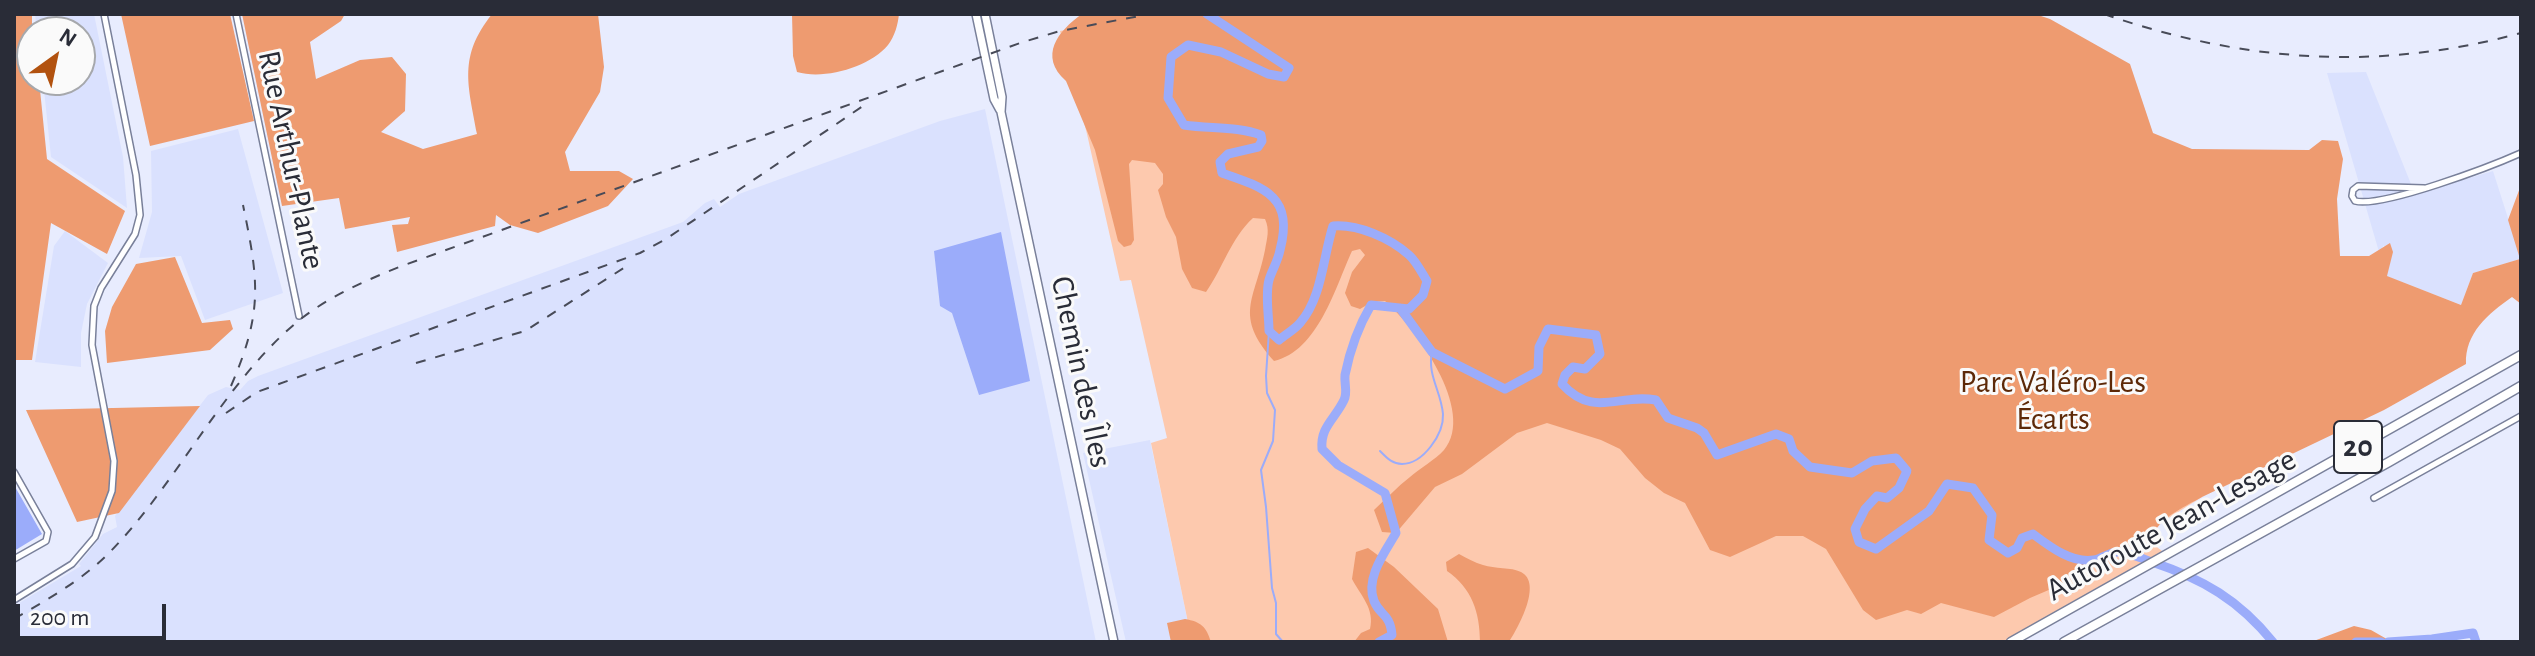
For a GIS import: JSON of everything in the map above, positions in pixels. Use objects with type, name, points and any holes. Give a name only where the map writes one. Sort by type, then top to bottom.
[{"type":"highway","name":"Autoroute Jean-Lesage","points":[[2011,642],[2521,355]]},
{"type":"highway","name":"Autoroute Jean-Lesage","points":[[2064,642],[2521,386]]},
{"type":"main road","name":"Chemin des Îles","points":[[976,14],[994,99],[1001,112]]},
{"type":"main road","name":"Chemin des Îles","points":[[985,14],[1002,97],[1001,112],[1114,642]]},
{"type":"street","points":[[14,600],[72,564],[95,537],[112,491],[114,461],[92,345],[94,306],[101,288],[135,234],[140,215],[136,175],[104,14]]},
{"type":"street","name":"Rue Arthur-Plante","points":[[236,14],[299,316]]},
{"type":"street","points":[[2424,188],[2358,186],[2352,196],[2355,201],[2366,203],[2424,188],[2473,173],[2521,153]]},
{"type":"street","points":[[2374,498],[2521,416]]},
{"type":"street","points":[[14,472],[48,532],[46,541],[14,559]]},
{"type":"shaded area","points":[[35,14],[94,16],[35,16]]},
{"type":"shaded area","points":[[1150,14],[2202,497],[2159,524],[2145,538],[2166,554],[2011,642],[1192,642],[1151,443],[1167,438],[1131,280],[1120,281],[1060,31]]},
{"type":"shaded area","points":[[96,24],[123,157],[127,208],[51,157],[45,96],[96,96]]},
{"type":"shaded area","points":[[2366,72],[2415,194],[2493,171],[2521,259],[2473,273],[2461,305],[2386,276],[2384,245],[2379,252],[2327,73]]},
{"type":"shaded area","points":[[985,109],[1096,642],[14,642],[14,606],[81,566],[79,564],[103,534],[117,527],[115,516],[208,395],[226,387],[240,390],[258,376],[683,222],[714,199],[720,207],[739,194],[940,121]]},
{"type":"shaded area","points":[[238,129],[283,293],[205,320],[181,256],[139,258],[152,212],[151,151]]},
{"type":"shaded area","points":[[65,231],[108,263],[87,304],[81,333],[81,367],[35,362],[54,246]]},
{"type":"shaded area","points":[[1150,440],[1192,642],[1126,642],[1083,453]]},
{"type":"green space","points":[[14,14],[32,14],[16,16],[16,96],[41,96],[47,159],[125,211],[107,254],[51,223],[32,360],[14,360]]},
{"type":"green space","points":[[121,14],[230,14],[254,121],[150,146]]},
{"type":"green space","points":[[242,14],[345,14],[341,21],[310,42],[316,79],[360,60],[392,57],[406,74],[405,111],[381,132],[423,149],[477,134],[468,71],[474,44],[492,14],[598,14],[604,67],[600,92],[565,152],[570,171],[619,171],[633,179],[608,206],[538,233],[510,225],[496,215],[495,226],[397,252],[392,225],[408,224],[410,217],[345,229],[339,198],[282,206]]},
{"type":"green space","points":[[792,14],[899,14],[893,38],[870,60],[833,73],[808,74],[797,72],[793,56]]},
{"type":"green space","name":"Parc Valéro-Les Écarts","points":[[1082,14],[2035,14],[2050,19],[2130,64],[2153,133],[2192,149],[2309,150],[2322,140],[2338,141],[2343,159],[2337,199],[2340,256],[2369,256],[2390,243],[2393,252],[2387,276],[2461,305],[2473,273],[2520,259],[2508,220],[2521,185],[2521,304],[2512,297],[2487,317],[2469,343],[2466,364],[2384,410],[2183,507],[2155,531],[2072,580],[1994,617],[1941,603],[1921,614],[1907,610],[1876,620],[1863,610],[1826,549],[1803,536],[1776,536],[1730,557],[1710,550],[1685,503],[1664,493],[1645,478],[1620,449],[1547,423],[1517,433],[1462,474],[1435,487],[1396,533],[1382,532],[1374,510],[1440,454],[1452,433],[1453,414],[1448,393],[1426,349],[1385,301],[1372,302],[1360,309],[1351,306],[1345,293],[1352,272],[1365,255],[1360,249],[1352,251],[1314,332],[1289,355],[1274,361],[1261,345],[1250,319],[1250,307],[1267,238],[1265,219],[1253,218],[1245,226],[1206,292],[1192,288],[1182,269],[1176,237],[1158,190],[1163,184],[1163,174],[1155,163],[1132,160],[1129,164],[1134,240],[1124,247],[1118,241],[1095,150],[1066,81],[1053,62],[1054,44],[1065,28]]},
{"type":"green space","points":[[175,257],[202,323],[230,320],[233,329],[210,350],[107,363],[105,331],[112,307],[136,264]]},
{"type":"green space","points":[[200,406],[119,513],[77,522],[26,410]]},
{"type":"green space","points":[[1368,548],[1394,567],[1438,609],[1448,642],[1354,642],[1361,633],[1370,629],[1369,609],[1352,579],[1356,552]]},
{"type":"green space","points":[[1459,554],[1483,565],[1517,570],[1527,578],[1530,586],[1527,606],[1509,642],[1480,642],[1473,602],[1463,585],[1447,571],[1446,562]]},
{"type":"green space","points":[[1185,619],[1202,626],[1211,642],[1171,642],[1167,623]]},
{"type":"green space","points":[[2354,626],[2371,630],[2392,642],[2311,642]]},
{"type":"water","points":[[1001,232],[1030,381],[979,395],[952,313],[940,306],[934,251]]},
{"type":"water","points":[[14,485],[42,534],[14,551]]},
{"type":"waterway","points":[[1207,14],[1289,68],[1284,77],[1268,74],[1221,52],[1188,45],[1171,57],[1168,98],[1184,125],[1261,135],[1262,141],[1258,147],[1228,154],[1220,162],[1222,173],[1252,184],[1273,197],[1283,218],[1280,250],[1268,286],[1269,331],[1279,340],[1307,313],[1317,289],[1333,226],[1363,230],[1393,243],[1412,258],[1427,281],[1423,295],[1409,309],[1371,305],[1349,357],[1345,397],[1322,441],[1322,449],[1338,465],[1385,493],[1396,533],[1374,574],[1372,592],[1392,635],[1379,642]]},
{"type":"waterway","points":[[1400,308],[1432,352],[1505,389],[1538,371],[1539,347],[1548,329],[1596,335],[1600,354],[1585,369],[1573,367],[1562,384],[1574,394],[1596,403],[1656,400],[1668,418],[1704,433],[1717,455],[1776,434],[1789,439],[1793,451],[1810,467],[1852,473],[1872,461],[1896,458],[1907,471],[1899,488],[1887,498],[1877,496],[1865,509],[1855,529],[1859,542],[1876,549],[1929,511],[1947,484],[1973,488],[1992,515],[1989,540],[2008,553],[2017,548],[2022,538],[2033,534],[2061,553],[2086,561],[2112,553],[2130,554],[2188,576],[2219,593],[2247,614],[2273,642]]},
{"type":"waterway","points":[[1269,331],[1267,393],[1275,410],[1273,441],[1261,470],[1276,603],[1276,634],[1283,642]]},
{"type":"waterway","points":[[1380,451],[1395,463],[1410,463],[1436,439],[1443,414],[1431,368],[1432,352]]},
{"type":"waterway","points":[[2388,642],[2473,633],[2476,642]]},
{"type":"waterway","points":[[2356,642],[2381,642]]},
{"type":"railway","points":[[14,619],[76,581],[109,553],[158,495],[249,370],[302,318],[337,295],[399,267],[1020,43],[1060,31],[1150,14]]},
{"type":"railway","points":[[2104,14],[2208,43],[2311,56],[2363,57],[2415,53],[2521,33]]},
{"type":"railway","points":[[226,413],[257,392],[640,253],[666,239],[863,106]]},
{"type":"railway","points":[[231,386],[249,337],[255,297],[255,277],[243,205]]},
{"type":"railway","points":[[416,363],[525,331],[630,264]]}]
